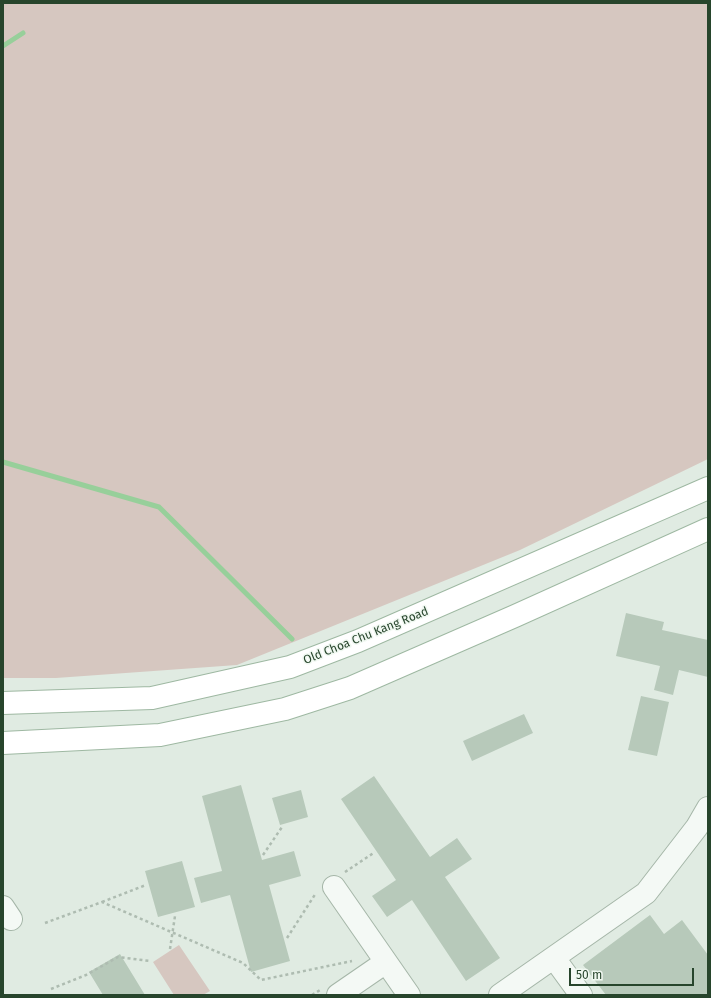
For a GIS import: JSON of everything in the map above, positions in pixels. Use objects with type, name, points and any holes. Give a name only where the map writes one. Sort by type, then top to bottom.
[{"type":"main road","name":"Old Choa Chu Kang Road","points":[[3,703],[152,698],[290,667],[358,641],[708,488]]},
{"type":"main road","points":[[3,743],[160,735],[285,709],[350,688],[708,529]]},
{"type":"lane","points":[[500,995],[646,893],[697,827],[708,808]]},
{"type":"lane","points":[[331,885],[409,995]]},
{"type":"lane","points":[[554,958],[581,995]]},
{"type":"lane","points":[[338,995],[386,962]]},
{"type":"path","points":[[263,855],[282,827]]},
{"type":"path","points":[[286,938],[331,885],[375,852]]},
{"type":"path","points":[[45,923],[146,885]]},
{"type":"path","points":[[102,902],[242,963],[261,980],[354,960]]},
{"type":"path","points":[[170,949],[175,916]]},
{"type":"path","points":[[50,990],[86,975],[118,957],[150,961]]},
{"type":"shaded area","points":[[3,3],[708,3],[708,459],[520,550],[237,665],[56,678],[3,678]]},
{"type":"shaded area","points":[[179,945],[210,991],[203,995],[174,995],[153,962]]},
{"type":"building","points":[[626,613],[664,622],[662,630],[708,640],[708,677],[679,670],[673,695],[654,690],[660,666],[616,656]]},
{"type":"building","points":[[641,696],[669,702],[657,756],[628,750]]},
{"type":"building","points":[[524,714],[533,733],[472,761],[463,741]]},
{"type":"building","points":[[374,776],[430,857],[457,838],[472,859],[445,877],[500,958],[466,981],[412,900],[387,917],[372,896],[396,880],[341,799]]},
{"type":"building","points":[[241,785],[262,860],[294,851],[301,876],[269,885],[290,961],[251,972],[230,895],[201,903],[194,878],[222,871],[202,796]]},
{"type":"building","points":[[301,790],[308,817],[280,825],[272,798]]},
{"type":"building","points":[[182,861],[195,907],[158,917],[145,871]]},
{"type":"building","points":[[650,915],[664,934],[682,920],[708,955],[708,995],[606,995],[583,965]]},
{"type":"building","points":[[120,954],[145,995],[103,995],[89,972]]},
{"type":"waterway","points":[[3,46],[23,33]]},
{"type":"waterway","points":[[3,462],[159,507],[292,639]]}]
